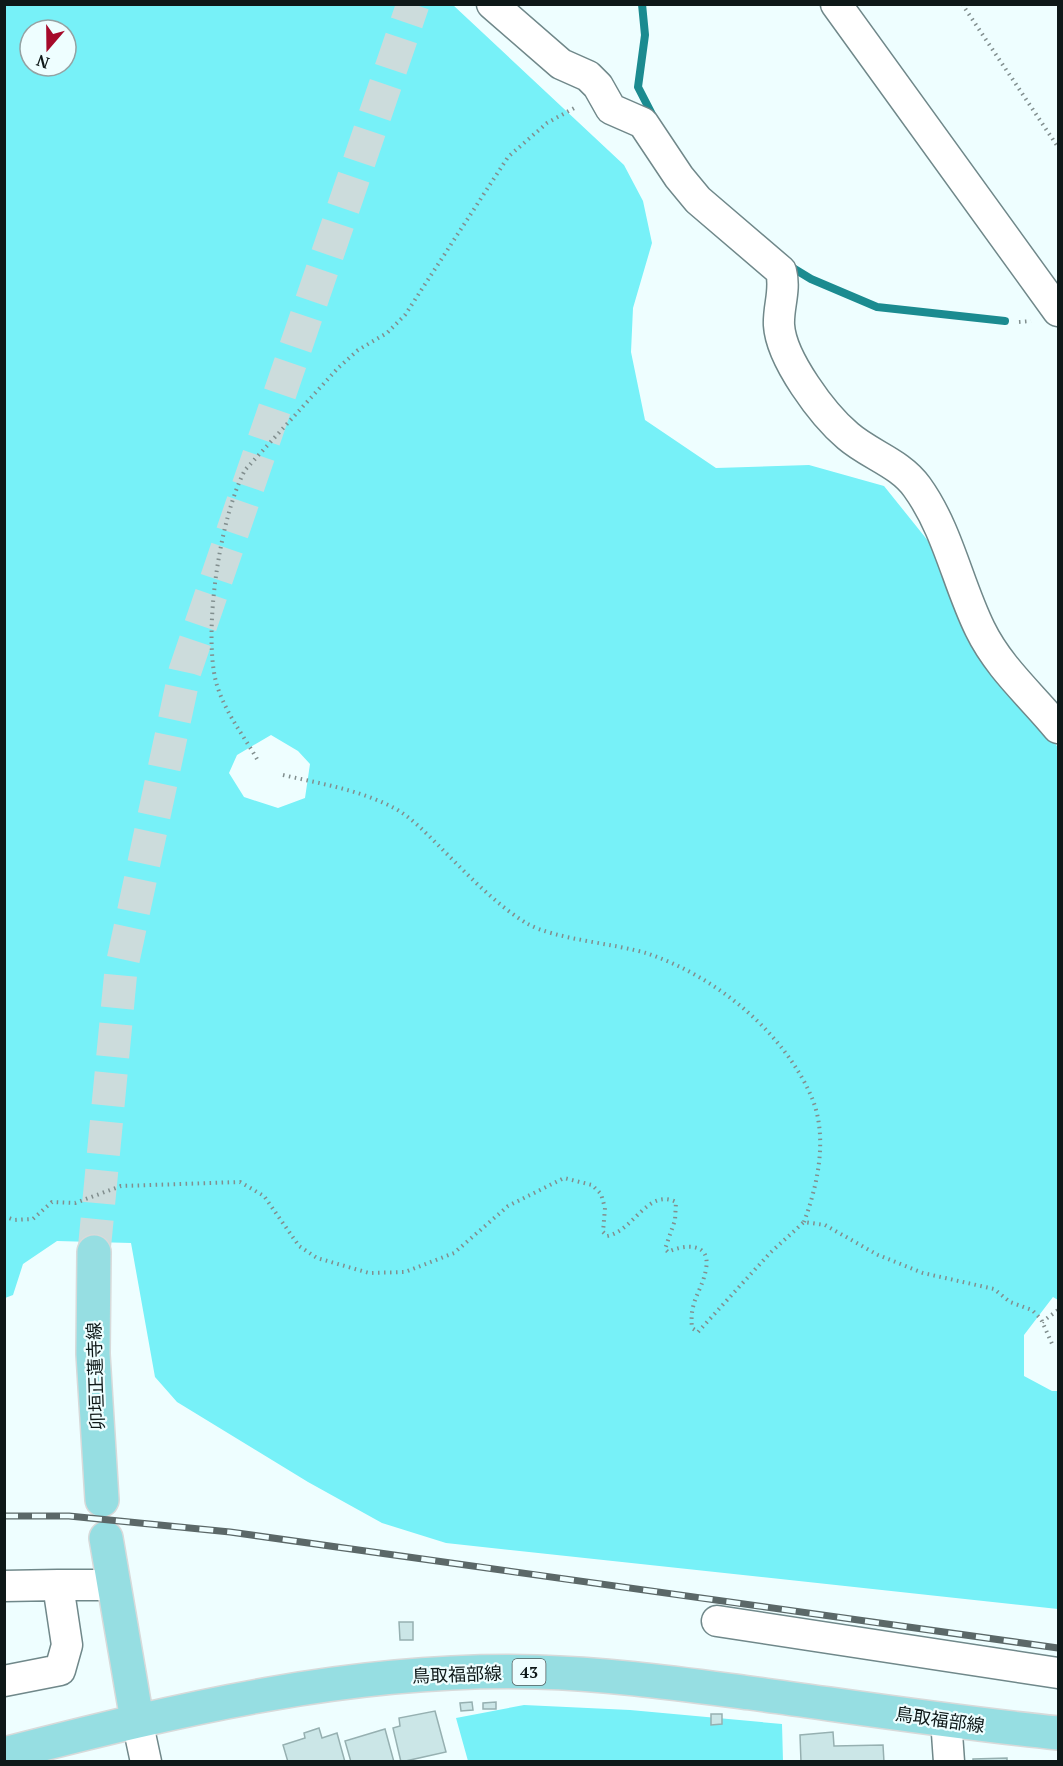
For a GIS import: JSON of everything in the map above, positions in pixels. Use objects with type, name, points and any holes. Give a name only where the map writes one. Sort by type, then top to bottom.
[{"type":"main road","name":"卯垣正蓮寺線","points":[[94,1252],[93,1354],[102,1500]]},
{"type":"main road","points":[[106,1538],[137,1720]]},
{"type":"main road","name":"鳥取福部線","points":[[4,1754],[137,1720],[251,1696],[358,1680],[449,1672],[513,1672],[633,1678],[1059,1733]]},
{"type":"street","points":[[492,4],[561,64],[588,76],[611,109],[643,123],[679,177],[698,200],[781,271],[784,283],[779,326],[785,349],[802,380],[846,435],[897,468],[917,487],[942,532],[969,604],[991,651],[1059,728]]},
{"type":"street","points":[[836,4],[1059,311]]},
{"type":"street","points":[[4,1681],[60,1670],[67,1645],[58,1585]]},
{"type":"street","points":[[4,1586],[113,1585]]},
{"type":"street","points":[[717,1621],[1059,1673]]},
{"type":"street","points":[[946,1719],[949,1761]]},
{"type":"street","points":[[137,1720],[146,1761]]},
{"type":"path","points":[[962,4],[1059,147]]},
{"type":"path","points":[[256,759],[226,711],[216,680],[213,656],[214,596],[223,530],[229,507],[245,470],[338,368],[358,350],[387,333],[405,315],[508,157],[547,123],[576,107],[606,100]]},
{"type":"path","points":[[4,1216],[14,1220],[33,1219],[52,1202],[75,1203],[121,1186],[240,1182],[264,1196],[286,1232],[299,1246],[317,1258],[369,1273],[405,1272],[454,1253],[508,1206],[564,1178],[576,1179],[592,1185],[601,1194],[604,1208],[603,1232],[607,1236],[624,1229],[659,1199],[668,1198],[676,1202],[675,1220],[665,1249],[668,1252],[686,1245],[693,1245],[699,1247],[705,1257],[706,1269],[693,1303],[691,1317],[693,1328],[698,1332],[770,1253],[804,1222],[814,1191],[820,1157],[817,1121],[812,1099],[784,1054],[741,1007],[706,981],[649,954],[528,924],[493,897],[417,825],[397,810],[371,797],[338,787],[283,776]]},
{"type":"path","points":[[804,1222],[832,1228],[878,1255],[923,1273],[994,1289],[1010,1302],[1032,1310],[1042,1322],[1053,1346]]},
{"type":"path","points":[[1042,1322],[1059,1310]]},
{"type":"shaded area","points":[[5,5],[453,5],[624,165],[643,201],[652,243],[633,308],[631,352],[645,420],[716,468],[809,465],[884,486],[941,557],[1058,748],[1058,1300],[1053,1297],[1024,1335],[1024,1376],[1052,1391],[1058,1391],[1058,1609],[446,1543],[382,1523],[308,1482],[177,1402],[155,1377],[131,1243],[57,1241],[23,1264],[13,1295],[5,1298]],"holes":[[[271,735],[298,751],[310,764],[305,798],[278,808],[244,797],[229,773],[237,755]]]},
{"type":"shaded area","points":[[524,1705],[630,1710],[782,1724],[783,1761],[468,1761],[456,1718]]},
{"type":"building","points":[[399,1622],[413,1622],[413,1640],[400,1640]]},
{"type":"building","points":[[472,1702],[473,1710],[461,1711],[460,1703]]},
{"type":"building","points":[[496,1702],[496,1709],[483,1709],[483,1703]]},
{"type":"building","points":[[435,1711],[446,1752],[401,1762],[393,1728],[400,1726],[399,1718]]},
{"type":"building","points":[[711,1714],[722,1714],[722,1724],[711,1725]]},
{"type":"building","points":[[319,1728],[322,1738],[337,1733],[345,1762],[288,1762],[283,1745],[305,1738],[304,1733]]},
{"type":"building","points":[[385,1729],[394,1762],[351,1762],[345,1741]]},
{"type":"building","points":[[833,1732],[834,1746],[883,1745],[884,1762],[801,1762],[800,1735]]},
{"type":"building","points":[[1007,1758],[1007,1762],[973,1762],[973,1759]]},
{"type":"waterway","points":[[642,4],[645,35],[638,87],[655,120]]},
{"type":"waterway","points":[[788,265],[811,279],[877,307],[1005,321]]},
{"type":"tunnel","points":[[94,1252],[121,970],[185,671],[413,4]]},
{"type":"railway","points":[[4,1516],[69,1516],[230,1532],[1058,1648]]}]
